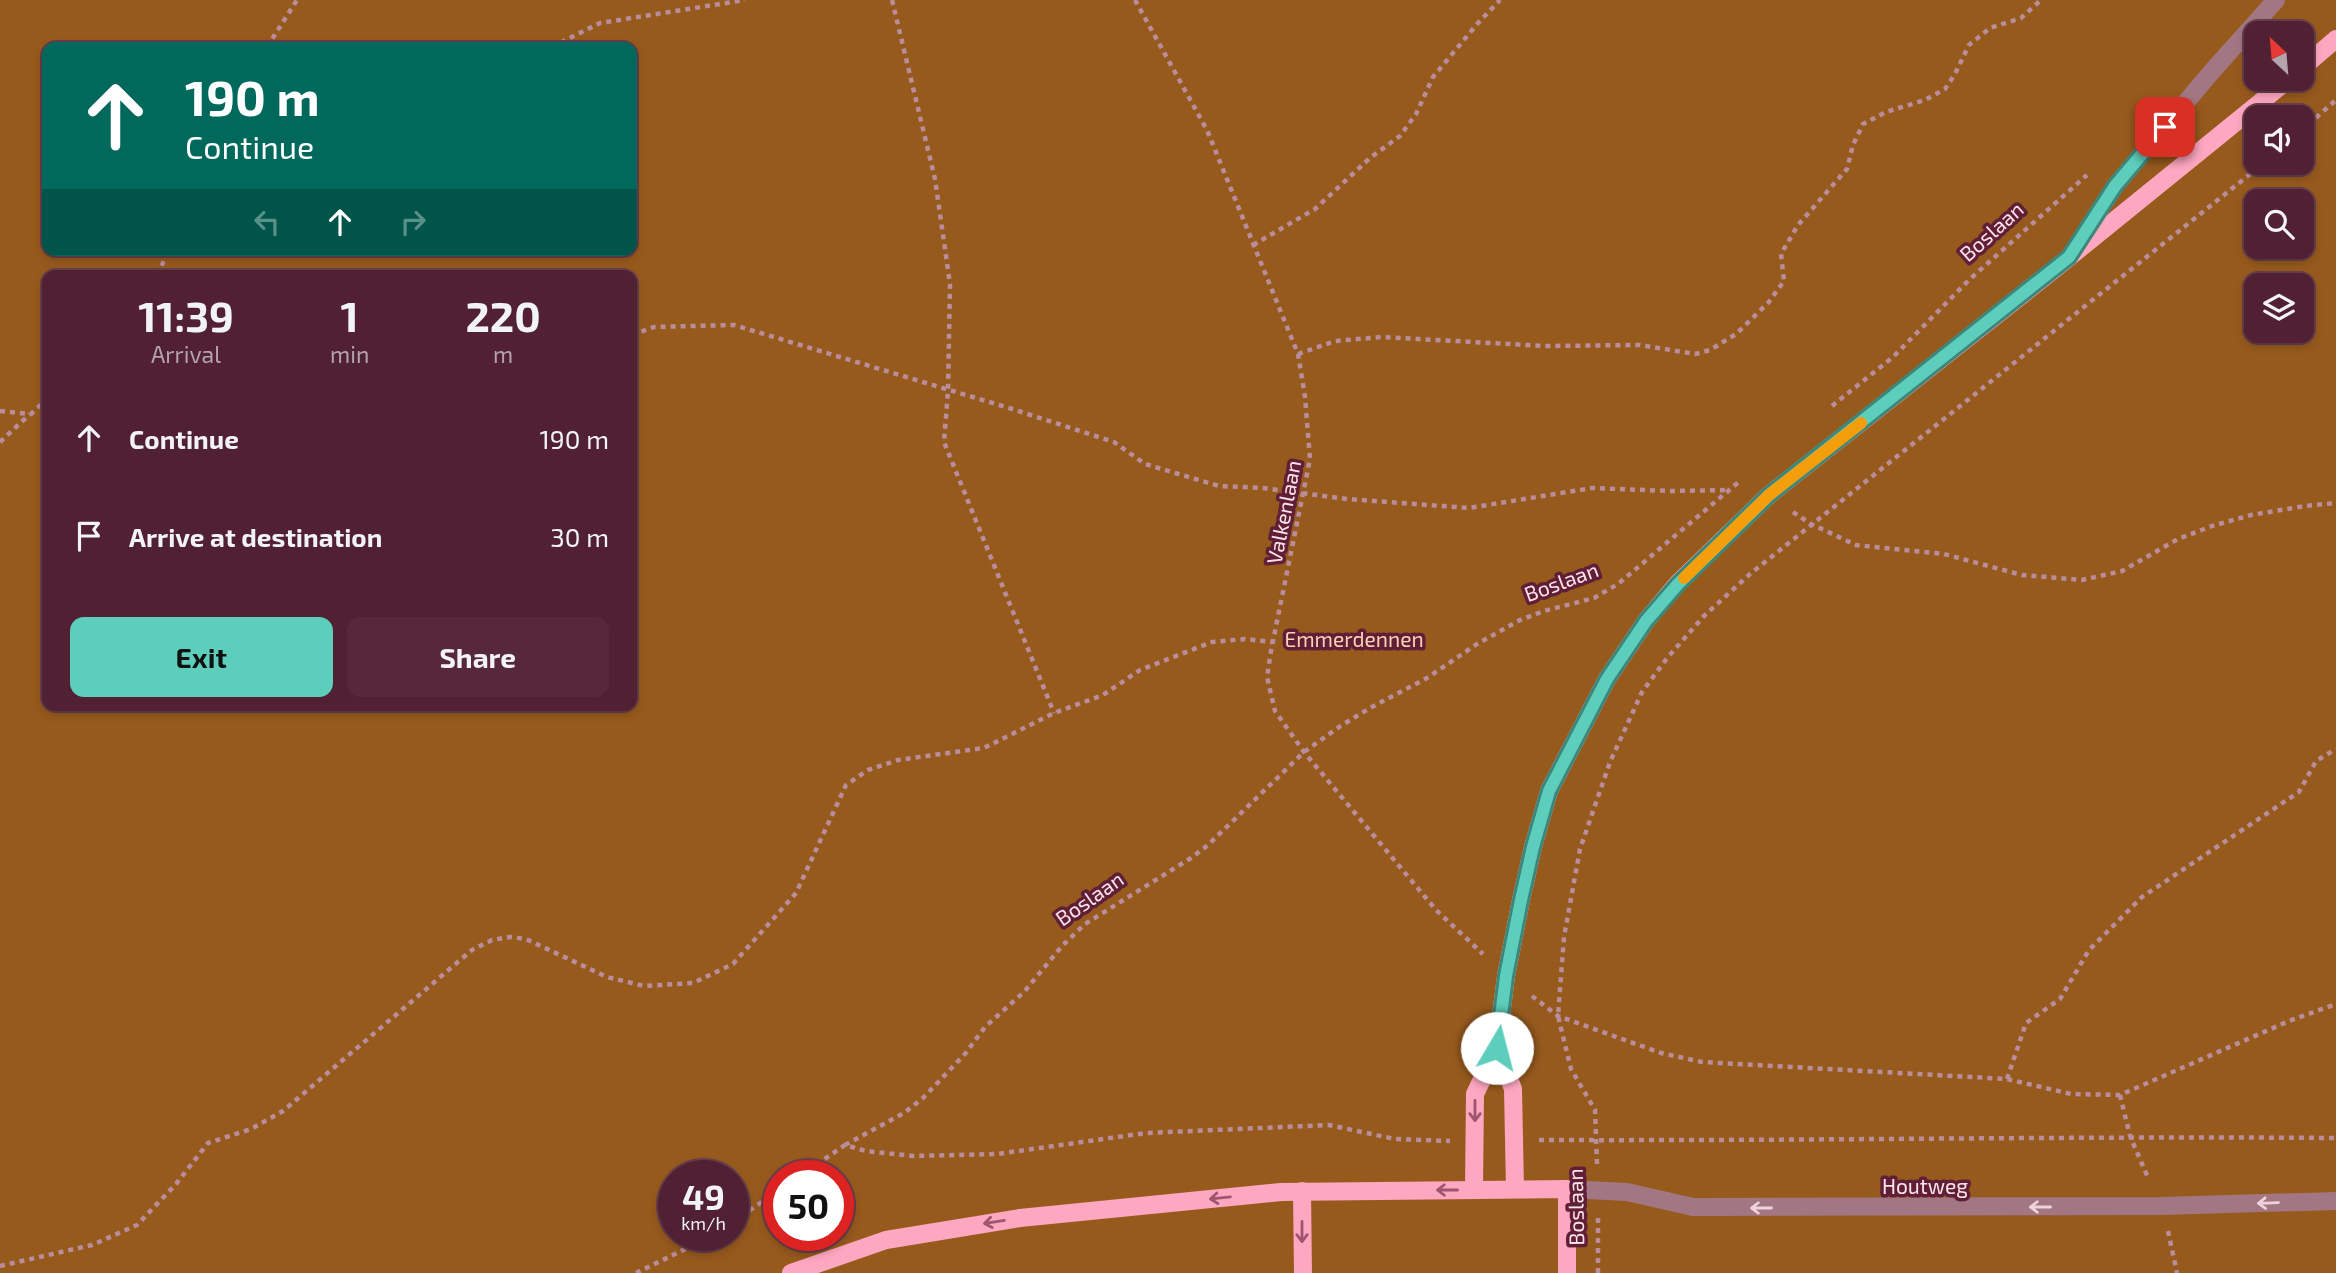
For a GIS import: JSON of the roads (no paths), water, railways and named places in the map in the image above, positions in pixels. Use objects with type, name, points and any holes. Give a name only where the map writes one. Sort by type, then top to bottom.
[{"type":"main road","points":[[2314,58],[2336,39]]},
{"type":"main road","points":[[1474,1190],[1475,1094],[1497,1048],[1506,976],[1533,847],[1549,791],[1607,679],[1646,621],[1678,584],[1769,495],[2275,91]]},
{"type":"main road","points":[[791,1273],[886,1240],[1020,1217],[1302,1191],[1516,1189],[1513,1089],[1497,1048]]},
{"type":"main road","name":"Houtweg","points":[[1516,1189],[1567,1189]]},
{"type":"main road","points":[[1567,1189],[1567,1273]]},
{"type":"main road","points":[[1302,1191],[1303,1273]]},
{"type":"street","points":[[2069,257],[2115,186],[2276,0]]},
{"type":"street","name":"Houtweg","points":[[1567,1189],[1627,1192],[1693,1207],[2160,1206],[2336,1201]]},
{"type":"park label","name":"Emmerdennen","points":[[1354,638]]}]
